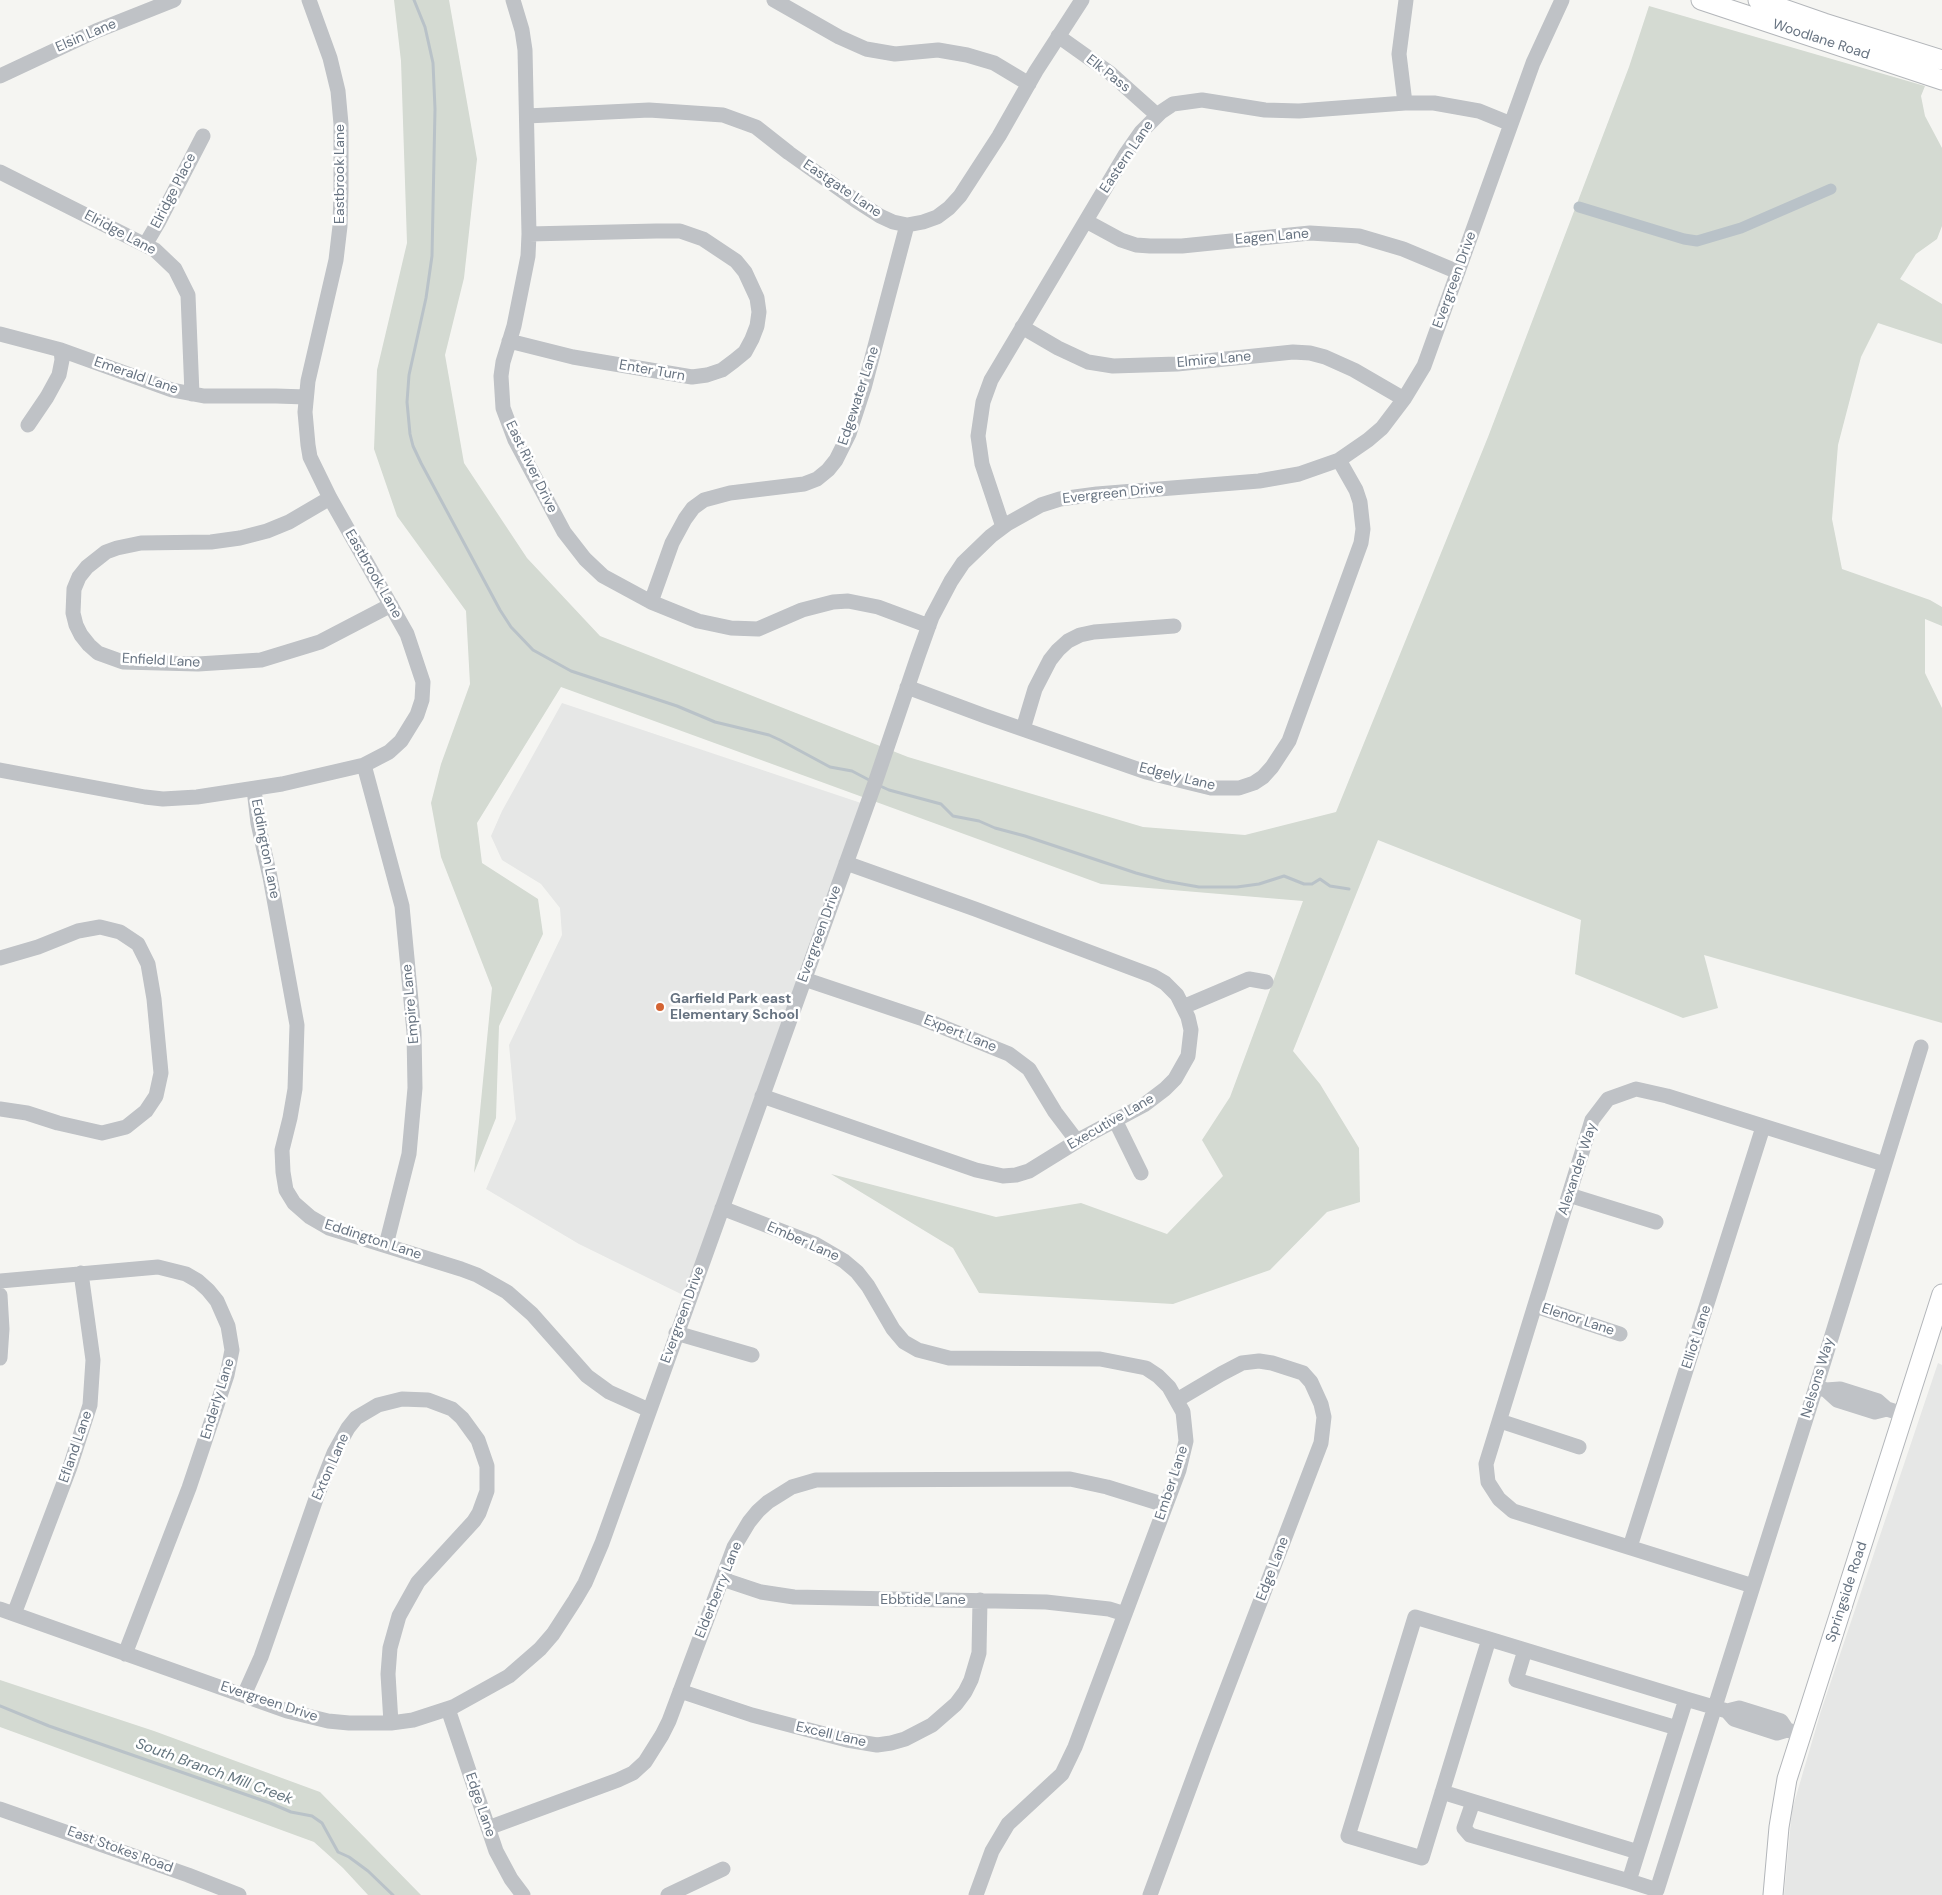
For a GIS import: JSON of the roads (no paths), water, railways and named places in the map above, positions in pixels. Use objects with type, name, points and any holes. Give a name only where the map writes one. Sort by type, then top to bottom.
[{"type":"main road","name":"Woodlane Road","points":[[1701,0],[1942,80]]},
{"type":"main road","name":"Woodlane Road","points":[[1758,0],[1832,26],[1942,60]]},
{"type":"main road","name":"Springside Road","points":[[1773,1895],[1778,1827],[1794,1732],[1895,1412],[1942,1294]]},
{"type":"street","name":"Elsin Lane","points":[[0,76],[96,31],[174,0]]},
{"type":"street","name":"Eastbrook Lane","points":[[0,770],[163,799],[197,797],[254,789],[346,771],[364,765],[389,752],[401,741],[418,715],[422,700],[423,682],[407,634],[330,498],[310,457],[306,421],[306,397],[311,364],[336,260],[340,226],[341,124],[338,91],[330,58],[309,0]]},
{"type":"street","name":"East River Drive","points":[[513,0],[522,30],[525,50],[529,234],[528,256],[514,326],[501,376],[503,408],[515,440],[564,532],[585,559],[603,576],[651,602],[698,620],[731,628],[758,629],[802,610],[833,602],[848,602],[878,607],[929,626]]},
{"type":"street","points":[[774,0],[839,37],[866,49],[895,54],[938,50],[953,52],[994,64],[1029,84]]},
{"type":"street","points":[[907,225],[937,217],[960,196],[1082,0]]},
{"type":"street","points":[[1405,103],[1399,54],[1406,0]]},
{"type":"street","name":"Evergreen Drive","points":[[7,1611],[287,1711],[328,1721],[370,1724],[413,1720],[448,1709],[491,1687],[525,1663],[553,1634],[565,1618],[585,1582],[599,1549],[846,863],[907,687],[941,598],[963,564],[976,549],[1004,527],[1041,504],[1060,499],[1098,494],[1279,478],[1318,468],[1339,460],[1382,428],[1404,399],[1424,366],[1540,45],[1562,0]]},
{"type":"street","name":"Elk Pass","points":[[1058,36],[1110,73],[1156,115]]},
{"type":"street","name":"Eastern Lane","points":[[1004,527],[982,464],[978,436],[983,402],[991,380],[1129,149],[1156,115],[1173,104],[1202,100],[1265,110],[1300,111],[1405,103],[1434,103],[1478,111],[1511,124]]},
{"type":"street","name":"Eastgate Lane","points":[[527,116],[649,110],[730,116],[756,127],[788,153],[867,208],[894,222],[907,225]]},
{"type":"street","name":"Elridge Place","points":[[145,245],[203,136]]},
{"type":"street","name":"Elridge Lane","points":[[0,172],[155,250],[175,269],[188,295],[192,394]]},
{"type":"street","name":"Eagen Lane","points":[[1086,221],[1121,240],[1136,245],[1150,246],[1182,246],[1310,233],[1359,236],[1403,249],[1458,272]]},
{"type":"street","name":"Edgewater Lane","points":[[651,602],[672,543],[693,508],[704,500],[717,496],[804,484],[817,479],[836,460],[850,434],[864,388],[907,225]]},
{"type":"street","name":"Enter Turn","points":[[509,341],[573,357],[692,377],[722,370],[734,361],[745,352],[757,326],[757,298],[745,272],[736,261],[714,245],[697,236],[680,232],[656,231],[529,234]]},
{"type":"street","name":"Elmire Lane","points":[[1022,327],[1058,348],[1088,362],[1113,366],[1177,364],[1293,352],[1310,353],[1325,357],[1354,370],[1404,399]]},
{"type":"street","name":"Emerald Lane","points":[[0,334],[61,350],[172,390],[204,396],[306,397]]},
{"type":"street","points":[[28,425],[59,375],[62,360],[61,350]]},
{"type":"street","name":"Edgely Lane","points":[[907,687],[1146,772],[1211,788],[1240,788],[1254,783],[1263,777],[1282,754],[1289,741],[1361,543],[1363,529],[1360,502],[1339,460]]},
{"type":"street","name":"Enfield Lane","points":[[330,498],[288,522],[266,531],[240,538],[211,542],[142,543],[106,552],[79,577],[74,589],[73,613],[81,636],[98,653],[123,662],[198,664],[262,660],[320,642],[391,605]]},
{"type":"street","points":[[1023,729],[1035,688],[1050,660],[1068,641],[1080,635],[1094,632],[1174,626]]},
{"type":"street","name":"Empire Lane","points":[[364,765],[402,906],[414,1032],[416,1088],[409,1154],[386,1245]]},
{"type":"street","name":"Eddington Lane","points":[[254,789],[258,823],[272,886],[297,1025],[295,1089],[282,1150],[286,1190],[294,1203],[310,1217],[329,1228],[477,1275],[507,1292],[532,1314],[586,1376],[609,1392],[649,1410]]},
{"type":"street","name":"Executive Lane","points":[[762,1096],[962,1166],[1003,1176],[1029,1171],[1077,1141],[1155,1097],[1175,1079],[1188,1056],[1191,1030],[1178,995],[1165,983],[1140,970],[846,863]]},
{"type":"street","points":[[0,958],[38,947],[78,931],[100,927],[120,932],[138,944],[148,964],[154,999],[161,1073],[156,1096],[146,1111],[126,1127],[102,1133],[58,1123],[27,1112],[0,1109]]},
{"type":"street","name":"Expert Lane","points":[[804,979],[923,1019],[1008,1054],[1029,1069],[1077,1141]]},
{"type":"street","points":[[1183,1007],[1249,979],[1266,982]]},
{"type":"street","name":"Nelsons Way","points":[[1629,1881],[1657,1890],[1720,1709],[1753,1586],[1821,1389],[1884,1164],[1921,1048]]},
{"type":"street","name":"Alexander Way","points":[[1630,1547],[1513,1511],[1499,1499],[1488,1482],[1486,1464],[1592,1120],[1608,1099],[1636,1089],[1667,1096],[1884,1164]]},
{"type":"street","points":[[1116,1120],[1141,1173]]},
{"type":"street","name":"Elliot Lane","points":[[1630,1547],[1763,1127]]},
{"type":"street","points":[[1569,1195],[1656,1222]]},
{"type":"street","name":"Ember Lane","points":[[722,1208],[814,1244],[844,1261],[857,1272],[868,1286],[893,1329],[904,1342],[918,1350],[949,1358],[1100,1359],[1146,1368],[1169,1387],[1183,1412],[1186,1441],[1179,1470],[1069,1761],[1062,1774],[1008,1824],[992,1851],[976,1895]]},
{"type":"street","name":"Enderly Lane","points":[[0,1281],[158,1267],[186,1274],[208,1290],[223,1313],[231,1338],[231,1362],[189,1488],[125,1654]]},
{"type":"street","name":"Efland Lane","points":[[7,1611],[70,1467],[90,1405],[93,1360],[81,1273]]},
{"type":"street","points":[[0,1295],[2,1329],[0,1358]]},
{"type":"street","name":"Elenor Lane","points":[[1535,1306],[1620,1334]]},
{"type":"street","points":[[676,1333],[752,1355]]},
{"type":"street","name":"Edge Lane","points":[[1150,1895],[1321,1443],[1324,1417],[1311,1382],[1303,1373],[1272,1363],[1242,1363],[1177,1400]]},
{"type":"street","points":[[1821,1389],[1840,1389],[1878,1401],[1895,1412]]},
{"type":"street","name":"Exton Lane","points":[[244,1695],[260,1657],[314,1503],[334,1453],[348,1428],[356,1418],[378,1405],[402,1399],[428,1400],[452,1409],[462,1418],[478,1440],[487,1466],[488,1491],[474,1521],[418,1582],[399,1616],[390,1648],[388,1674],[391,1723]]},
{"type":"street","points":[[1500,1421],[1579,1446]]},
{"type":"street","name":"Elderberry Lane","points":[[488,1828],[610,1783],[633,1772],[645,1762],[662,1736],[734,1547],[758,1511],[768,1502],[792,1488],[816,1480],[1070,1479],[1090,1482],[1165,1505]]},
{"type":"street","points":[[1630,1547],[1753,1586]]},
{"type":"street","name":"Ebbtide Lane","points":[[722,1579],[761,1592],[811,1599],[980,1600],[1076,1604],[1125,1614]]},
{"type":"street","name":"Excell Lane","points":[[680,1691],[752,1715],[847,1740],[877,1745],[905,1739],[932,1725],[956,1704],[972,1680],[979,1653],[980,1600]]},
{"type":"street","points":[[1489,1639],[1422,1858],[1348,1836],[1415,1617],[1489,1639],[1720,1709],[1739,1708],[1781,1721],[1794,1732]]},
{"type":"street","points":[[1525,1650],[1516,1680],[1677,1728]]},
{"type":"street","points":[[1473,1802],[1464,1828],[1470,1834],[1629,1881],[1686,1699]]},
{"type":"street","name":"Edge Lane","points":[[448,1709],[488,1828],[503,1866],[523,1895]]},
{"type":"street","points":[[1442,1792],[1638,1852]]},
{"type":"street","name":"East Stokes Road","points":[[0,1809],[239,1895]]},
{"type":"street","points":[[668,1895],[724,1869]]},
{"type":"waterway","points":[[414,0],[425,27],[433,63],[435,109],[432,256],[426,298],[409,375],[407,402],[410,434],[421,463],[500,610],[511,627],[533,650],[571,671],[677,706],[715,722],[769,735],[830,767],[852,771],[871,781]]},
{"type":"waterway","points":[[1579,207],[1684,239],[1697,241],[1741,228],[1831,189]]},
{"type":"waterway","points":[[878,785],[889,790],[941,804],[953,816],[979,821],[995,828],[1165,881],[1199,887],[1237,887],[1259,884],[1284,876],[1304,884],[1312,884],[1320,879],[1330,886],[1349,889]]},
{"type":"waterway","name":"South Branch Mill Creek","points":[[0,1706],[49,1726],[291,1812],[312,1816],[322,1823],[338,1852],[349,1857],[368,1871],[393,1895]]},
{"type":"place","name":"Garfield Park east Elementary School","points":[[660,1007]]}]
